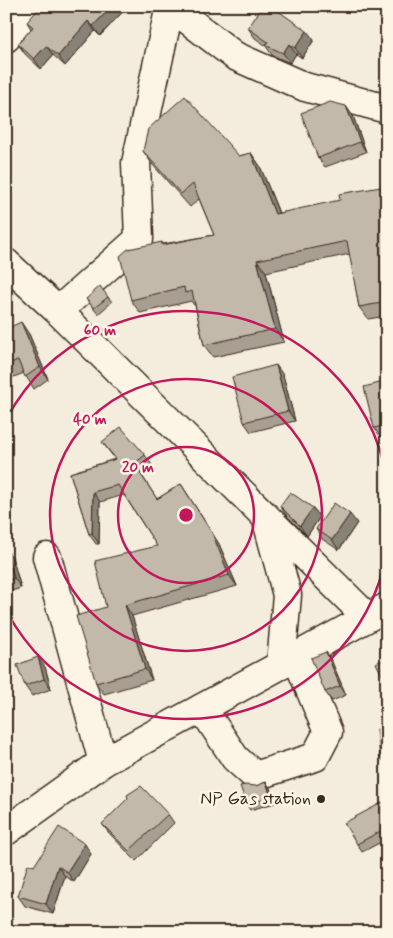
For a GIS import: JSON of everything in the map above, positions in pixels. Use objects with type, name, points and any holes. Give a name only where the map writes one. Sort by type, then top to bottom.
[{"type":"street","points":[[6,38],[36,6]]},
{"type":"street","points":[[58,311],[139,239],[136,163],[170,6],[235,56],[305,87],[387,109]]},
{"type":"street","points":[[6,263],[58,311],[265,516],[377,612],[102,762],[6,831]]},
{"type":"street","points":[[202,708],[235,758],[255,776],[315,757],[328,732],[288,661],[287,595],[265,516]]},
{"type":"street","points":[[47,557],[102,762]]},
{"type":"building","points":[[41,6],[112,6],[93,26],[88,21],[58,56],[46,46],[34,59],[18,44],[33,27],[27,22]]},
{"type":"building","points":[[263,6],[271,6],[307,31],[295,48],[289,44],[283,53],[265,45],[268,42],[248,28]]},
{"type":"building","points":[[385,11],[387,11],[387,44],[384,46]]},
{"type":"building","points":[[185,96],[239,156],[251,153],[275,214],[340,200],[339,194],[381,187],[387,221],[387,302],[359,307],[347,241],[257,260],[275,329],[204,345],[192,291],[185,293],[184,287],[131,300],[120,256],[128,249],[162,242],[162,245],[214,235],[193,184],[181,194],[143,151],[148,129]]},
{"type":"building","points":[[330,102],[346,106],[360,142],[318,158],[301,113]]},
{"type":"building","points":[[100,286],[108,297],[94,308],[86,299]]},
{"type":"building","points":[[21,322],[40,367],[25,377],[18,360],[6,365],[6,329]]},
{"type":"building","points":[[276,365],[288,411],[244,422],[232,377]]},
{"type":"building","points":[[387,381],[387,425],[374,428],[364,387]]},
{"type":"building","points":[[121,427],[145,455],[134,464],[157,499],[181,484],[212,533],[229,575],[125,605],[145,669],[96,683],[76,616],[106,607],[95,561],[157,546],[118,485],[93,492],[92,533],[89,534],[70,473],[116,459],[102,442]]},
{"type":"building","points":[[290,492],[313,508],[300,526],[280,506]]},
{"type":"building","points":[[334,503],[350,514],[332,540],[316,529]]},
{"type":"building","points":[[6,551],[14,578],[6,581]]},
{"type":"building","points":[[326,652],[340,686],[325,692],[311,658]]},
{"type":"building","points":[[38,657],[44,679],[25,686],[17,665]]},
{"type":"building","points":[[387,658],[387,685],[376,663]]},
{"type":"building","points":[[387,696],[387,707],[382,698]]},
{"type":"building","points":[[387,728],[387,756],[380,757],[377,729]]},
{"type":"building","points":[[266,782],[271,797],[247,805],[240,786],[256,786]]},
{"type":"building","points":[[141,786],[168,814],[129,851],[102,824],[128,798],[127,795]]},
{"type":"building","points":[[387,800],[387,829],[357,844],[344,823]]},
{"type":"building","points":[[59,827],[85,844],[67,872],[58,866],[46,904],[18,896],[28,864],[34,866]]},
{"type":"place","name":"NP Gas station","points":[[321,799]]}]
